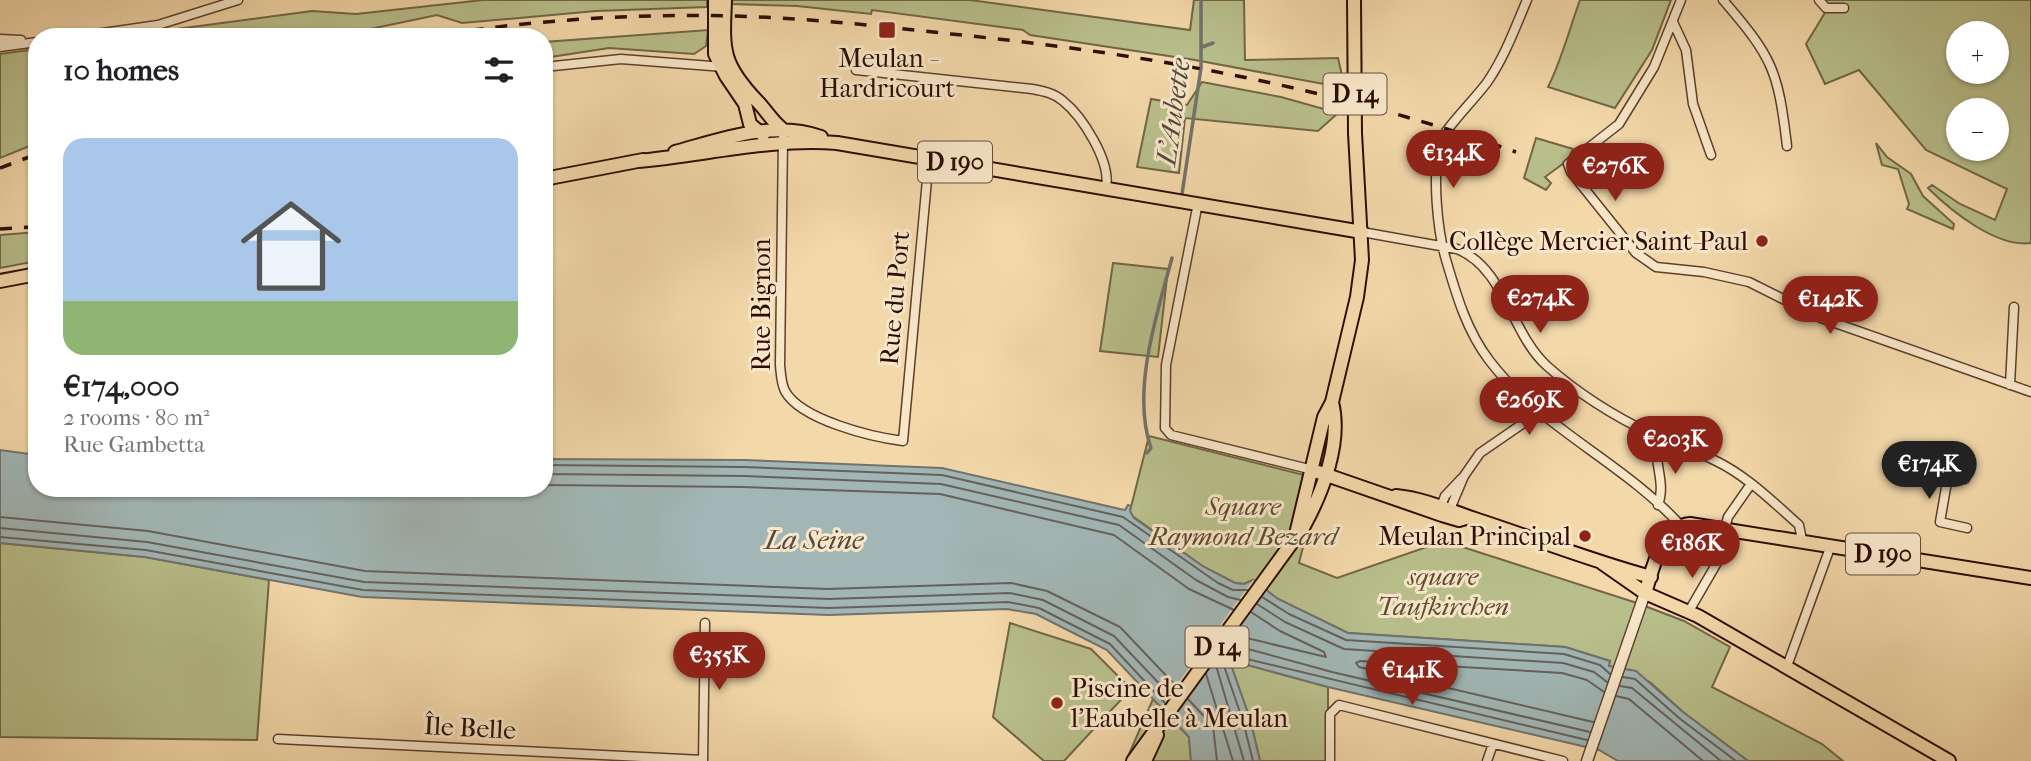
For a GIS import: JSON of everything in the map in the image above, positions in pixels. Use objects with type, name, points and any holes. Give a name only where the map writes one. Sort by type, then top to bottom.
[{"type":"main road","points":[[715,0],[714,47],[764,133]]},
{"type":"main road","points":[[725,0],[726,68],[764,133]]},
{"type":"main road","name":"D 14","points":[[1296,534],[1324,417],[1332,402],[1359,284],[1362,232],[1356,150],[1354,0]]},
{"type":"main road","name":"D 190","points":[[553,177],[638,161],[703,155],[764,133],[806,132],[837,143],[1362,232]]},
{"type":"main road","points":[[0,281],[28,276]]},
{"type":"main road","name":"D 14","points":[[1133,761],[1269,575],[1316,503],[1326,474],[1336,418],[1332,402]]},
{"type":"main road","points":[[1313,470],[1444,511],[1459,520],[1470,517],[1602,563],[1646,590]]},
{"type":"main road","points":[[1646,590],[1665,540],[1681,526]]},
{"type":"main road","name":"D 190","points":[[1681,526],[1731,529],[2031,578]]},
{"type":"main road","points":[[1602,563],[1630,583],[1689,611],[1949,761]]},
{"type":"main road","name":"D 14","points":[[1145,761],[1165,719]]},
{"type":"street","points":[[137,28],[158,25],[238,0]]},
{"type":"street","points":[[1527,0],[1506,52],[1457,122],[1444,131],[1440,143],[1437,178],[1441,246],[1461,313],[1486,356],[1514,388],[1681,526]]},
{"type":"street","points":[[1681,0],[1654,67],[1619,124],[1597,144],[1574,157],[1568,167],[1636,253],[1656,267],[1713,273],[1749,282],[1821,318],[2031,392]]},
{"type":"street","points":[[1723,0],[1760,43],[1770,61],[1778,83],[1787,146]]},
{"type":"street","points":[[1819,0],[1826,8],[1844,8]]},
{"type":"street","points":[[1673,22],[1686,50],[1693,104],[1711,155]]},
{"type":"street","points":[[0,39],[28,41]]},
{"type":"street","points":[[0,47],[28,43]]},
{"type":"street","points":[[553,66],[621,59],[726,68]]},
{"type":"street","points":[[856,70],[1053,94],[1069,107],[1098,150],[1109,174],[1106,187]]},
{"type":"street","name":"Rue Bignon","points":[[764,133],[780,365],[785,392],[792,400],[838,426],[859,434],[903,441]]},
{"type":"street","name":"Rue du Port","points":[[903,441],[929,158]]},
{"type":"street","points":[[1193,202],[1166,365],[1164,424],[1171,435],[1313,470]]},
{"type":"street","name":"D 190","points":[[1362,232],[1441,246]]},
{"type":"street","points":[[1441,246],[1462,251],[1490,277],[1525,340],[1544,363],[1566,382],[1648,432],[1714,460],[1751,484],[1799,525],[1802,541]]},
{"type":"street","points":[[2010,385],[2014,307]]},
{"type":"street","points":[[1444,511],[1447,492],[1464,476],[1480,453],[1541,411]]},
{"type":"street","points":[[1658,505],[1662,486],[1656,450],[1659,437]]},
{"type":"street","points":[[1965,479],[1948,476],[1940,522],[1967,528]]},
{"type":"street","points":[[1689,611],[1719,563],[1731,529],[1727,517],[1751,484]]},
{"type":"street","points":[[1786,669],[1830,545]]},
{"type":"street","points":[[1587,761],[1646,590]]},
{"type":"street","name":"Île Belle","points":[[278,739],[703,761],[705,623]]},
{"type":"street","points":[[1330,761],[1330,715],[1339,705],[1563,761]]},
{"type":"street","points":[[1487,761],[1493,744]]},
{"type":"green space","points":[[483,0],[707,0],[707,7],[596,11],[462,23],[437,15],[375,28],[184,28],[312,11],[356,14]]},
{"type":"green space","points":[[731,0],[970,0],[1190,30],[1194,0],[1244,0],[1245,60],[1338,58],[1345,88],[1195,60],[1030,35],[1023,30],[872,10],[871,14],[797,6],[730,4]]},
{"type":"green space","points":[[1580,0],[1671,0],[1652,50],[1615,108],[1548,87]]},
{"type":"green space","points":[[1824,0],[2031,0],[2031,243],[2004,240],[1975,226],[1928,188],[1932,185],[1960,204],[1995,220],[2007,189],[1949,161],[2009,161],[2009,98],[1946,98],[1946,160],[1926,150],[1859,70],[1825,84],[1806,44],[1829,6]]},
{"type":"green space","points":[[708,30],[706,46],[694,54],[609,48],[553,57],[553,41]]},
{"type":"green space","points":[[28,50],[28,147],[0,158],[0,54]]},
{"type":"green space","points":[[1202,82],[1281,97],[1338,113],[1318,131],[1185,118],[1179,173],[1137,167],[1151,99],[1187,105]]},
{"type":"green space","points":[[1536,138],[1573,149],[1568,160],[1545,177],[1551,183],[1546,190],[1524,178]]},
{"type":"green space","points":[[1876,143],[1887,157],[1911,174],[1923,196],[1954,224],[1953,229],[1907,209],[1909,204],[1898,169],[1882,165]]},
{"type":"green space","points":[[28,233],[28,263],[0,268],[0,235]]},
{"type":"green space","points":[[1113,263],[1168,269],[1158,357],[1100,351]]},
{"type":"green space","name":"square Taufkirchen","points":[[1149,436],[1320,479],[1299,563],[1337,578],[1444,541],[1637,603],[1684,621],[1730,647],[1712,687],[1822,744],[1843,761],[1748,761],[1683,712],[1650,682],[1608,666],[1610,661],[1565,647],[1348,633],[1278,599],[1253,580],[1244,584],[1235,583],[1204,567],[1131,515]]},
{"type":"green space","points":[[0,543],[145,557],[269,580],[257,740],[0,737]]},
{"type":"green space","name":"Piscine de l'Eaubelle à Meulan","points":[[1010,623],[1091,649],[1131,689],[1064,761],[1044,761],[993,717]]},
{"type":"green space","points":[[1233,661],[1328,687],[1328,761],[1260,761],[1250,719],[1231,665]]},
{"type":"green space","points":[[1153,699],[1189,737],[1191,761],[1126,761]]},
{"type":"water","name":"La Seine","points":[[0,450],[28,454],[28,497],[553,497],[553,459],[744,460],[942,468],[1120,509],[1125,510],[1128,505],[1131,506],[1130,511],[1134,518],[1204,567],[1235,583],[1244,584],[1253,580],[1278,599],[1348,633],[1565,647],[1610,661],[1609,666],[1636,671],[1683,712],[1748,761],[1618,761],[1599,750],[1328,687],[1233,661],[1231,665],[1250,719],[1260,761],[1191,761],[1189,737],[1107,650],[1036,614],[1007,609],[829,615],[362,597],[145,557],[0,543]]},
{"type":"pier","points":[[1253,580],[1267,591],[1171,720],[1160,708]]},
{"type":"waterway","name":"L'Aubette","points":[[1182,194],[1201,68],[1201,0]]},
{"type":"waterway","name":"L'Aubette","points":[[1202,47],[1213,43]]},
{"type":"waterway","name":"L'Aubette","points":[[1147,453],[1151,448],[1144,402],[1148,353],[1172,258]]},
{"type":"railway","points":[[493,28],[617,17],[695,15],[816,20],[1023,42],[1166,63],[1307,91],[1447,129],[1516,152]]},
{"type":"railway","points":[[0,168],[28,157]]},
{"type":"railway","points":[[0,229],[28,227]]},
{"type":"place","name":"Meulan - Hardricourt","points":[[887,30]]},
{"type":"place","name":"Collège Mercier Saint-Paul","points":[[1762,241]]},
{"type":"place","name":"Meulan Principal","points":[[1585,536]]},
{"type":"place","name":"Piscine de l'Eaubelle à Meulan","points":[[1057,703]]},
{"type":"park label","name":"Square Raymond Bezard","points":[[1243,521]]}]
